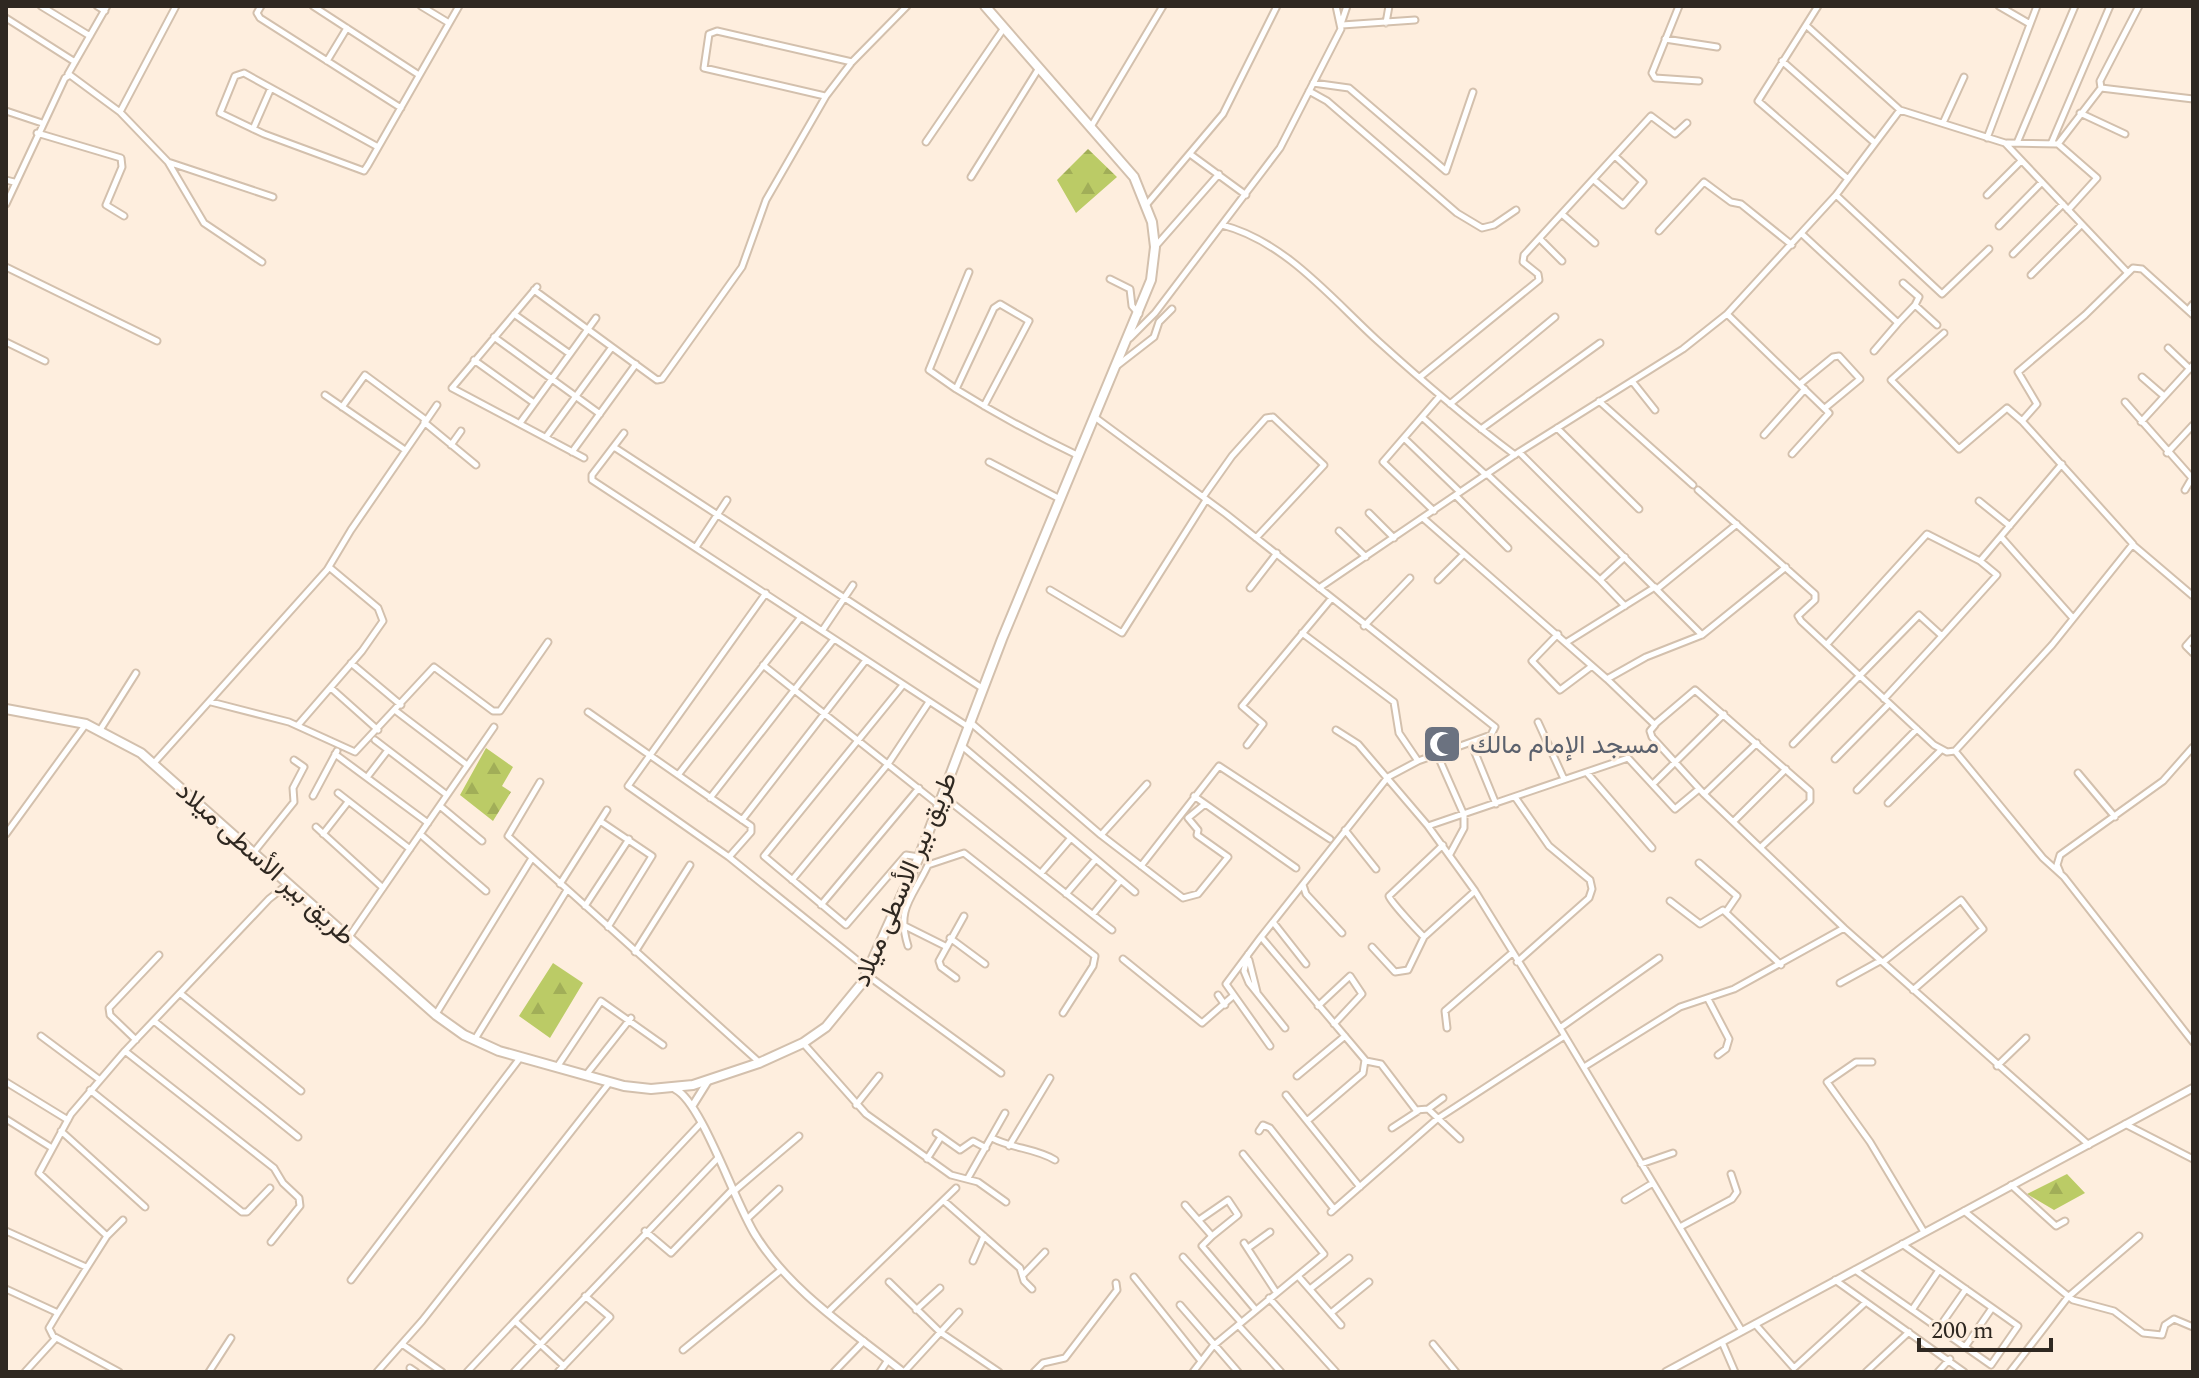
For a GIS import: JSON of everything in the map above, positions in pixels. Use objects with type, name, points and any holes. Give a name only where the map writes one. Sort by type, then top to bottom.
[{"type":"main road","name":"طريق بير الأسطى ميلاد","points":[[6,709],[86,724],[154,763],[436,1015],[474,1041],[520,1058],[610,1082],[637,1088],[675,1089],[709,1081],[803,1043],[842,1011],[868,972],[919,857],[982,688],[1140,315],[1151,280],[1155,247],[1147,204],[1126,166],[985,6]]},
{"type":"street","points":[[41,6],[90,36]]},
{"type":"street","points":[[6,204],[42,123],[106,8],[97,6]]},
{"type":"street","points":[[120,112],[176,6]]},
{"type":"street","points":[[261,6],[257,13],[260,18],[401,108]]},
{"type":"street","points":[[313,6],[420,75]]},
{"type":"street","points":[[421,6],[449,23]]},
{"type":"street","points":[[378,147],[244,73],[234,78],[220,115],[361,172],[378,147],[459,6]]},
{"type":"street","points":[[584,458],[452,389],[535,289],[612,347],[662,379],[739,272],[763,206],[826,96],[852,62],[907,6]]},
{"type":"street","points":[[1092,125],[1163,6]]},
{"type":"street","points":[[1147,204],[1223,114],[1277,6]]},
{"type":"street","points":[[1336,6],[1341,23]]},
{"type":"street","points":[[1130,338],[1155,313],[1280,148],[1347,6]]},
{"type":"street","points":[[1386,23],[1389,6]]},
{"type":"street","points":[[1679,6],[1653,76],[1699,81]]},
{"type":"street","points":[[1818,6],[1808,27],[1782,61],[1758,101],[1848,179]]},
{"type":"street","points":[[1999,6],[2030,24]]},
{"type":"street","points":[[1987,138],[2037,6]]},
{"type":"street","points":[[2017,143],[2075,6]]},
{"type":"street","points":[[2054,144],[2110,6]]},
{"type":"street","points":[[2054,144],[2101,88],[2100,81],[2139,6]]},
{"type":"street","points":[[6,18],[75,62]]},
{"type":"street","points":[[1341,23],[1415,20]]},
{"type":"street","points":[[1808,27],[1900,110],[2005,143],[2054,144],[2097,180],[2013,254]]},
{"type":"street","points":[[327,61],[347,28]]},
{"type":"street","points":[[926,142],[1004,28]]},
{"type":"street","points":[[826,96],[704,68],[709,34],[717,31],[852,62]]},
{"type":"street","points":[[1665,39],[1717,47]]},
{"type":"street","points":[[1782,61],[1875,143]]},
{"type":"street","points":[[971,177],[1040,67]]},
{"type":"street","points":[[68,75],[75,77],[120,112],[168,162],[204,223],[262,262]]},
{"type":"street","points":[[1943,123],[1964,77]]},
{"type":"street","points":[[1313,83],[1349,88],[1446,171],[1473,92]]},
{"type":"street","points":[[253,129],[271,88]]},
{"type":"street","points":[[2101,88],[2193,99]]},
{"type":"street","points":[[1309,91],[1327,101],[1457,213],[1482,228],[1494,225],[1516,210]]},
{"type":"street","points":[[1319,588],[1517,453],[1683,349],[1727,314],[1836,195],[1900,110]]},
{"type":"street","points":[[6,111],[42,123]]},
{"type":"street","points":[[2080,113],[2125,134]]},
{"type":"street","points":[[1420,377],[1539,280],[1538,274],[1522,258],[1652,115],[1675,134],[1687,123]]},
{"type":"street","points":[[37,133],[121,158],[122,167],[106,205],[124,216]]},
{"type":"street","points":[[2005,143],[2128,273]]},
{"type":"street","points":[[1190,154],[1246,195]]},
{"type":"street","points":[[1594,180],[1623,205],[1643,182],[1616,157]]},
{"type":"street","points":[[1987,195],[2021,161]]},
{"type":"street","points":[[168,162],[273,197]]},
{"type":"street","points":[[1155,247],[1219,174]]},
{"type":"street","points":[[6,180],[14,182]]},
{"type":"street","points":[[1659,231],[1704,182],[1731,202],[1741,204],[1792,245]]},
{"type":"street","points":[[1999,226],[2042,182]]},
{"type":"street","points":[[1836,195],[1942,294],[1989,249]]},
{"type":"street","points":[[1562,214],[1595,243]]},
{"type":"street","points":[[2031,275],[2082,224]]},
{"type":"street","points":[[1222,225],[1253,238],[1303,271],[1440,396],[1517,453],[1702,635]]},
{"type":"street","points":[[1802,234],[1898,323]]},
{"type":"street","points":[[1540,239],[1562,261]]},
{"type":"street","points":[[6,267],[157,341]]},
{"type":"street","points":[[2022,421],[2037,404],[2018,372],[2128,273],[2137,267],[2142,269],[2190,313],[2193,304]]},
{"type":"street","points":[[969,272],[929,370],[984,406],[1080,456]]},
{"type":"street","points":[[1110,279],[1130,289],[1132,306],[1140,315]]},
{"type":"street","points":[[1874,351],[1919,297],[1903,283]]},
{"type":"street","points":[[956,389],[996,306],[1000,304],[1027,319],[1029,324],[984,406]]},
{"type":"street","points":[[1915,305],[1937,325]]},
{"type":"street","points":[[1118,365],[1154,337],[1159,322],[1172,309]]},
{"type":"street","points":[[514,314],[570,354]]},
{"type":"street","points":[[1727,314],[1829,415],[1792,454]]},
{"type":"street","points":[[1450,404],[1555,317]]},
{"type":"street","points":[[520,423],[596,318]]},
{"type":"street","points":[[1944,333],[1891,380],[1959,449],[2007,408],[2133,544],[2193,596]]},
{"type":"street","points":[[494,337],[600,414]]},
{"type":"street","points":[[6,342],[45,361]]},
{"type":"street","points":[[1481,429],[1600,343]]},
{"type":"street","points":[[546,437],[612,347]]},
{"type":"street","points":[[2141,422],[2192,367],[2168,348]]},
{"type":"street","points":[[1764,435],[1803,387],[1836,355],[1860,379],[1825,408]]},
{"type":"street","points":[[474,360],[534,403]]},
{"type":"street","points":[[572,452],[636,364]]},
{"type":"street","points":[[342,407],[364,375],[476,465]]},
{"type":"street","points":[[2142,377],[2164,396]]},
{"type":"street","points":[[1632,381],[1655,410]]},
{"type":"street","points":[[325,395],[405,450]]},
{"type":"street","points":[[1434,511],[1383,463],[1440,396]]},
{"type":"street","points":[[1599,401],[1815,594],[1815,600],[1798,616],[1941,750],[1955,751],[2043,858],[2060,873],[2193,1042]]},
{"type":"street","points":[[2125,402],[2192,478],[2185,490]]},
{"type":"street","points":[[154,763],[329,567],[437,405]]},
{"type":"street","points":[[1050,590],[1122,633],[1232,456],[1268,417],[1273,417],[1324,465],[1256,538]]},
{"type":"street","points":[[1422,417],[1625,606]]},
{"type":"street","points":[[1096,418],[1277,553],[1364,626],[1495,727],[1491,735],[1418,761],[1388,777],[1261,937],[1244,971],[1285,1028]]},
{"type":"street","points":[[2167,453],[2193,425]]},
{"type":"street","points":[[1556,428],[1639,509]]},
{"type":"street","points":[[451,445],[461,431]]},
{"type":"street","points":[[624,433],[592,475],[592,480],[929,702],[968,724],[1101,835],[1183,898],[1198,894],[1228,857],[1197,835],[1198,830],[1188,818],[1205,804]]},
{"type":"street","points":[[1404,438],[1508,548]]},
{"type":"street","points":[[614,447],[982,688]]},
{"type":"street","points":[[989,462],[1061,499]]},
{"type":"street","points":[[1980,561],[2062,464]]},
{"type":"street","points":[[696,547],[727,500]]},
{"type":"street","points":[[1979,501],[2010,526]]},
{"type":"street","points":[[1369,513],[1394,538]]},
{"type":"street","points":[[1423,518],[1567,642],[1655,725]]},
{"type":"street","points":[[1567,642],[1656,588],[1737,524]]},
{"type":"street","points":[[1339,531],[1366,557]]},
{"type":"street","points":[[1827,644],[1927,534],[1980,561],[1998,577],[1884,699]]},
{"type":"street","points":[[2001,537],[2072,617]]},
{"type":"street","points":[[1955,751],[2011,692],[2133,544]]},
{"type":"street","points":[[1250,588],[1277,553]]},
{"type":"street","points":[[1438,580],[1464,554]]},
{"type":"street","points":[[1600,580],[1625,557]]},
{"type":"street","points":[[298,725],[382,624],[382,614],[329,567]]},
{"type":"street","points":[[1607,679],[1646,657],[1702,635],[1786,567]]},
{"type":"street","points":[[1364,626],[1410,578]]},
{"type":"street","points":[[822,631],[853,585]]},
{"type":"street","points":[[766,593],[651,757],[629,782],[629,787],[729,857],[868,972],[1001,1073]]},
{"type":"street","points":[[1247,745],[1263,725],[1242,706],[1331,599]]},
{"type":"street","points":[[1793,744],[1861,677],[1916,615],[1942,636]]},
{"type":"street","points":[[678,775],[801,617]]},
{"type":"street","points":[[1302,633],[1394,702],[1399,733],[1418,761]]},
{"type":"street","points":[[1558,634],[1532,661],[1560,690],[1592,666]]},
{"type":"street","points":[[2193,638],[2186,646],[2193,653]]},
{"type":"street","points":[[710,798],[834,639]]},
{"type":"street","points":[[211,702],[298,725],[355,752],[435,667],[499,711],[548,642]]},
{"type":"street","points":[[742,820],[866,660]]},
{"type":"street","points":[[351,663],[401,705]]},
{"type":"street","points":[[763,665],[919,788],[941,800],[1041,873],[1112,930]]},
{"type":"street","points":[[100,730],[136,673]]},
{"type":"street","points":[[903,685],[860,741],[764,853],[848,925],[906,855],[919,857]]},
{"type":"street","points":[[331,687],[378,730]]},
{"type":"street","points":[[1761,847],[1811,798],[1810,791],[1693,690],[1655,725],[1650,734],[1676,764],[1702,792],[1844,928],[2089,1145]]},
{"type":"street","points":[[792,880],[888,764],[929,702]]},
{"type":"street","points":[[1835,759],[1889,704]]},
{"type":"street","points":[[396,711],[467,765]]},
{"type":"street","points":[[588,712],[752,830],[729,857]]},
{"type":"street","points":[[1653,784],[1724,714]]},
{"type":"street","points":[[1538,722],[1564,779]]},
{"type":"street","points":[[6,834],[86,724]]},
{"type":"street","points":[[349,937],[494,727]]},
{"type":"street","points":[[1857,790],[1917,729]]},
{"type":"street","points":[[1336,730],[1354,740],[1388,777],[1450,854],[1475,891],[1742,1331]]},
{"type":"street","points":[[375,740],[447,795]]},
{"type":"street","points":[[1471,743],[1496,804]]},
{"type":"street","points":[[1428,826],[1628,758],[1677,810],[1757,743]]},
{"type":"street","points":[[961,745],[1135,892]]},
{"type":"street","points":[[2060,873],[2057,862],[2060,855],[2177,768],[2193,747]]},
{"type":"street","points":[[368,776],[388,750]]},
{"type":"street","points":[[1888,803],[1941,750]]},
{"type":"street","points":[[313,796],[336,752],[428,823]]},
{"type":"street","points":[[1437,754],[1464,815],[1464,828],[1450,854]]},
{"type":"street","points":[[254,852],[294,802],[293,788],[304,767],[294,760]]},
{"type":"street","points":[[1141,866],[1221,766],[1330,839]]},
{"type":"street","points":[[1734,821],[1786,769]]},
{"type":"street","points":[[2078,773],[2115,817]]},
{"type":"street","points":[[1588,774],[1652,848]]},
{"type":"street","points":[[540,782],[507,834],[759,1063]]},
{"type":"street","points":[[1101,835],[1147,784]]},
{"type":"street","points":[[821,905],[919,788]]},
{"type":"street","points":[[338,793],[410,849]]},
{"type":"street","points":[[1194,796],[1296,868]]},
{"type":"street","points":[[1515,797],[1549,846],[1590,880],[1592,889],[1589,898],[1517,962]]},
{"type":"street","points":[[323,834],[348,802]]},
{"type":"street","points":[[440,806],[482,841]]},
{"type":"street","points":[[560,884],[607,810]]},
{"type":"street","points":[[600,821],[652,857],[608,927]]},
{"type":"street","points":[[316,827],[383,888]]},
{"type":"street","points":[[1345,830],[1376,869]]},
{"type":"street","points":[[420,834],[486,891]]},
{"type":"street","points":[[1041,873],[1071,838]]},
{"type":"street","points":[[585,906],[629,839]]},
{"type":"street","points":[[1424,937],[1406,913],[1391,903],[1389,896],[1443,845]]},
{"type":"street","points":[[908,946],[901,924],[902,911],[928,865],[964,853],[1095,956],[1063,1013]]},
{"type":"street","points":[[436,1015],[532,858]]},
{"type":"street","points":[[1066,894],[1096,859]]},
{"type":"street","points":[[1699,863],[1737,896],[1726,912]]},
{"type":"street","points":[[635,952],[690,865]]},
{"type":"street","points":[[1093,914],[1121,880]]},
{"type":"street","points":[[107,1236],[41,1178],[40,1170],[61,1131],[90,1090],[269,899],[289,883]]},
{"type":"street","points":[[1302,884],[1306,894],[1342,933]]},
{"type":"street","points":[[474,1041],[567,890]]},
{"type":"street","points":[[1372,947],[1395,972],[1401,974],[1414,966],[1424,937],[1475,891]]},
{"type":"street","points":[[1840,983],[1882,962],[1956,900],[1961,900],[1983,929],[1913,990]]},
{"type":"street","points":[[1670,901],[1700,924],[1718,910],[1726,912],[1781,965]]},
{"type":"street","points":[[956,978],[939,963],[964,916]]},
{"type":"street","points":[[891,919],[947,947]]},
{"type":"street","points":[[1273,922],[1306,964]]},
{"type":"street","points":[[1584,1067],[1680,1007],[1708,999],[1781,965],[1844,928]]},
{"type":"street","points":[[1261,937],[1365,1060],[1383,1065],[1419,1111]]},
{"type":"street","points":[[950,938],[985,964]]},
{"type":"street","points":[[1447,1028],[1443,1017],[1445,1011],[1512,953]]},
{"type":"street","points":[[136,1040],[110,1015],[109,1008],[159,955]]},
{"type":"street","points":[[1249,957],[1226,980],[1233,996],[1270,1046]]},
{"type":"street","points":[[1560,1028],[1659,958]]},
{"type":"street","points":[[1123,959],[1198,1022],[1206,1022],[1233,996]]},
{"type":"street","points":[[1318,1006],[1350,976],[1362,994],[1334,1024]]},
{"type":"street","points":[[181,994],[301,1091]]},
{"type":"street","points":[[1218,995],[1225,1005]]},
{"type":"street","points":[[1708,999],[1729,1039],[1726,1049],[1718,1055]]},
{"type":"street","points":[[557,1068],[600,1001],[631,1018],[663,1045]]},
{"type":"street","points":[[586,1075],[631,1018]]},
{"type":"street","points":[[154,1021],[298,1137]]},
{"type":"street","points":[[41,1036],[100,1080]]},
{"type":"street","points":[[1297,1076],[1345,1036]]},
{"type":"street","points":[[1259,1131],[1263,1125],[1270,1128],[1332,1210],[1437,1119],[1563,1037]]},
{"type":"street","points":[[1997,1066],[2026,1038]]},
{"type":"street","points":[[803,1043],[856,1105],[927,1159],[955,1177],[968,1178],[1006,1202]]},
{"type":"street","points":[[125,1051],[274,1168],[283,1183],[299,1198],[300,1206],[271,1242]]},
{"type":"street","points":[[351,1280],[520,1058]]},
{"type":"street","points":[[1307,1121],[1363,1073],[1365,1060]]},
{"type":"street","points":[[1872,1062],[1856,1062],[1827,1082],[1855,1118],[1924,1232]]},
{"type":"street","points":[[856,1105],[879,1076]]},
{"type":"street","points":[[1009,1146],[1050,1078]]},
{"type":"street","points":[[693,1105],[698,1091],[709,1081]]},
{"type":"street","points":[[6,1082],[68,1120]]},
{"type":"street","points":[[377,1372],[610,1082]]},
{"type":"street","points":[[1666,1372],[2193,1088]]},
{"type":"street","points":[[675,1089],[693,1105],[746,1220],[781,1270],[903,1372],[959,1312]]},
{"type":"street","points":[[90,1090],[242,1212],[247,1212],[270,1188]]},
{"type":"street","points":[[1286,1095],[1360,1187]]},
{"type":"street","points":[[1392,1128],[1443,1098]]},
{"type":"street","points":[[1428,1109],[1460,1139]]},
{"type":"street","points":[[968,1178],[1005,1113]]},
{"type":"street","points":[[6,1119],[52,1148]]},
{"type":"street","points":[[467,1372],[701,1123]]},
{"type":"street","points":[[2125,1124],[2193,1159]]},
{"type":"street","points":[[61,1131],[145,1207]]},
{"type":"street","points":[[927,1159],[938,1135],[960,1150],[973,1141],[986,1148]]},
{"type":"street","points":[[645,1231],[671,1253],[732,1192],[799,1136]]},
{"type":"street","points":[[992,1138],[1009,1146],[1037,1150],[1055,1160]]},
{"type":"street","points":[[1641,1164],[1673,1153]]},
{"type":"street","points":[[1193,1372],[1213,1346],[1324,1254],[1243,1154]]},
{"type":"street","points":[[514,1372],[645,1231],[717,1159]]},
{"type":"street","points":[[1680,1227],[1732,1199],[1737,1192],[1731,1174]]},
{"type":"street","points":[[1625,1200],[1653,1183]]},
{"type":"street","points":[[2011,1185],[2056,1226],[2065,1221]]},
{"type":"street","points":[[828,1312],[956,1188]]},
{"type":"street","points":[[746,1220],[779,1189]]},
{"type":"street","points":[[1199,1220],[1228,1200],[1238,1215],[1202,1246],[1255,1309]]},
{"type":"street","points":[[944,1201],[1020,1268],[1032,1289]]},
{"type":"street","points":[[1185,1205],[1212,1236]]},
{"type":"street","points":[[1964,1211],[2068,1297],[2114,1311],[2149,1335],[2162,1335],[2165,1325],[2174,1319],[2193,1327]]},
{"type":"street","points":[[119,1372],[56,1338],[49,1330],[86,1267],[107,1236],[123,1220]]},
{"type":"street","points":[[6,1231],[86,1267]]},
{"type":"street","points":[[1270,1232],[1246,1245],[1277,1292]]},
{"type":"street","points":[[973,1261],[984,1236]]},
{"type":"street","points":[[2010,1372],[2068,1297],[2139,1236]]},
{"type":"street","points":[[1854,1270],[1991,1365],[2018,1326],[1902,1244]]},
{"type":"street","points":[[1022,1275],[1045,1252]]},
{"type":"street","points":[[1183,1257],[1281,1372]]},
{"type":"street","points":[[1310,1289],[1349,1258]]},
{"type":"street","points":[[683,1350],[781,1270]]},
{"type":"street","points":[[1912,1310],[1939,1270]]},
{"type":"street","points":[[1298,1276],[1341,1325]]},
{"type":"street","points":[[1134,1277],[1201,1361]]},
{"type":"street","points":[[1835,1280],[1966,1371]]},
{"type":"street","points":[[889,1282],[940,1332],[999,1372]]},
{"type":"street","points":[[1331,1313],[1369,1282]]},
{"type":"street","points":[[1034,1372],[1043,1363],[1065,1358],[1117,1290],[1116,1283]]},
{"type":"street","points":[[916,1310],[940,1288]]},
{"type":"street","points":[[6,1289],[58,1313]]},
{"type":"street","points":[[1938,1329],[1966,1289]]},
{"type":"street","points":[[558,1372],[610,1317],[585,1296]]},
{"type":"street","points":[[1269,1298],[1336,1372]]},
{"type":"street","points":[[1755,1324],[1792,1370],[1865,1303]]},
{"type":"street","points":[[1180,1305],[1238,1372]]},
{"type":"street","points":[[1965,1347],[1992,1308]]},
{"type":"street","points":[[515,1321],[564,1366]]},
{"type":"street","points":[[1866,1372],[1909,1332]]},
{"type":"street","points":[[25,1372],[56,1338]]},
{"type":"street","points":[[209,1372],[231,1338]]},
{"type":"street","points":[[834,1372],[864,1341]]},
{"type":"street","points":[[1722,1342],[1735,1372]]},
{"type":"street","points":[[402,1344],[442,1372]]},
{"type":"street","points":[[1433,1344],[1456,1372]]},
{"type":"street","points":[[1938,1372],[1950,1359]]},
{"type":"street","points":[[880,1372],[888,1360]]},
{"type":"green space","points":[[1088,149],[1117,177],[1076,213],[1057,180]]},
{"type":"green space","points":[[486,748],[513,767],[502,786],[511,792],[493,821],[460,795]]},
{"type":"green space","points":[[553,963],[583,983],[550,1038],[519,1016]]},
{"type":"green space","points":[[2067,1174],[2085,1193],[2054,1210],[2027,1194]]},
{"type":"place","name":"مسجد الإمام مالك","points":[[1442,744]]}]
